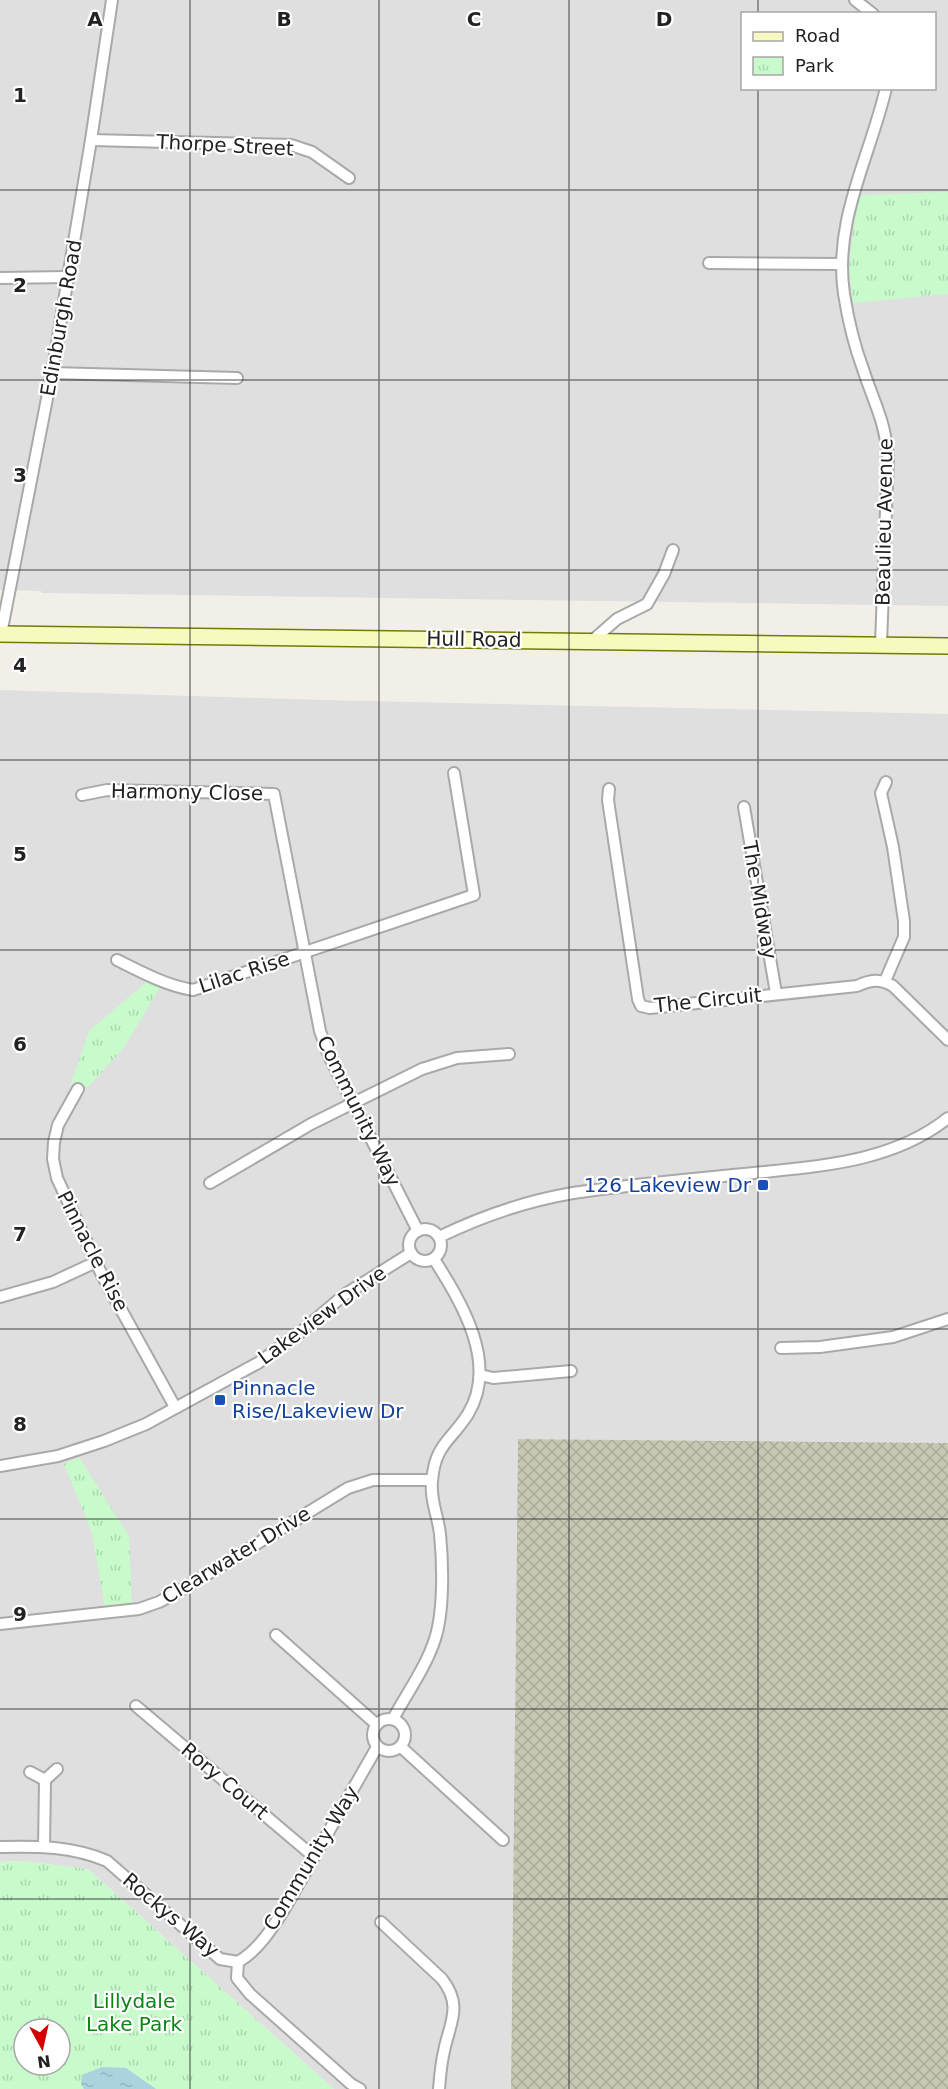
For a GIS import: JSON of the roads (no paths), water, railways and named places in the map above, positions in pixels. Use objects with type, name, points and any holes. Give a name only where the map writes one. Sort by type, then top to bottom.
[{"type":"main road","name":"Hull Road","points":[[1,634],[948,646]]},
{"type":"street","name":"Edinburgh Road","points":[[1,634],[52,373],[112,0]]},
{"type":"street","points":[[855,0],[870,12]]},
{"type":"street","name":"Beaulieu Avenue","points":[[881,644],[888,457],[886,434],[854,342],[844,291],[842,264],[851,197],[885,90]]},
{"type":"street","name":"Thorpe Street","points":[[91,140],[291,145],[312,152],[349,178]]},
{"type":"street","points":[[709,263],[842,264]]},
{"type":"street","points":[[0,278],[68,277]]},
{"type":"street","points":[[52,373],[237,378]]},
{"type":"street","points":[[593,640],[617,619],[646,604],[664,574],[673,550]]},
{"type":"street","name":"Lilac Rise","points":[[117,960],[183,989],[193,990],[474,895],[454,773]]},
{"type":"street","points":[[886,782],[881,793],[893,848],[904,921],[904,937],[885,981],[893,986],[948,1040]]},
{"type":"street","name":"The Circuit","points":[[609,789],[610,812],[638,999],[641,1006],[650,1008],[857,986],[875,980],[885,981]]},
{"type":"street","name":"Harmony Close","points":[[82,795],[107,790],[274,794],[305,952]]},
{"type":"street","name":"The Midway","points":[[744,807],[776,993]]},
{"type":"street","name":"Community Way","points":[[305,952],[320,1031],[329,1056],[418,1231]]},
{"type":"street","points":[[210,1183],[311,1124],[422,1069],[457,1058],[509,1054]]},
{"type":"street","name":"Pinnacle Rise","points":[[78,1089],[58,1125],[53,1159],[57,1178],[96,1262],[176,1407]]},
{"type":"street","points":[[439,1237],[496,1213],[532,1202],[572,1194],[812,1167],[878,1155],[948,1118]]},
{"type":"street","points":[[429,1229],[439,1237],[441,1249],[434,1259],[422,1261],[411,1253],[410,1239],[418,1231],[429,1229]]},
{"type":"street","name":"Lakeview Drive","points":[[0,1466],[58,1456],[146,1424],[258,1363],[344,1295],[411,1253]]},
{"type":"street","points":[[393,1719],[429,1654],[436,1637],[439,1619],[442,1600],[440,1535],[433,1506],[434,1467],[438,1453],[446,1440],[467,1416],[474,1403],[480,1375],[478,1353],[460,1301],[434,1259]]},
{"type":"street","points":[[0,1297],[53,1282],[96,1262]]},
{"type":"street","points":[[781,1348],[820,1347],[893,1337],[948,1319]]},
{"type":"street","points":[[480,1375],[493,1378],[571,1371]]},
{"type":"street","name":"Clearwater Drive","points":[[0,1624],[139,1609],[178,1592],[348,1488],[373,1480],[432,1480]]},
{"type":"street","points":[[276,1635],[376,1724]]},
{"type":"street","name":"Rory Court","points":[[136,1706],[314,1856]]},
{"type":"street","points":[[384,1719],[393,1719],[402,1725],[405,1736],[401,1747],[393,1751],[385,1751],[377,1747],[372,1732],[376,1724],[384,1719]]},
{"type":"street","name":"Community Way","points":[[238,1962],[247,1957],[274,1925],[377,1747]]},
{"type":"street","points":[[401,1747],[503,1840]]},
{"type":"street","points":[[44,1846],[45,1780],[57,1769]]},
{"type":"street","points":[[30,1772],[45,1780]]},
{"type":"street","name":"Rockys Way","points":[[0,1847],[44,1846],[89,1853],[107,1861],[220,1959],[238,1962],[237,1978],[250,1994],[351,2084],[360,2089]]},
{"type":"street","points":[[381,1922],[451,1990],[454,2015],[442,2059],[440,2089]]},
{"type":"water","points":[[102,2067],[126,2068],[156,2089],[84,2089],[81,2084],[82,2075]]},
{"type":"place","name":"126 Lakeview Dr","points":[[763,1185]]},
{"type":"place","name":"Pinnacle Rise/Lakeview Dr","points":[[220,1400]]},
{"type":"park label","name":"Lillydale Lake Park","points":[[134,2012]]}]
